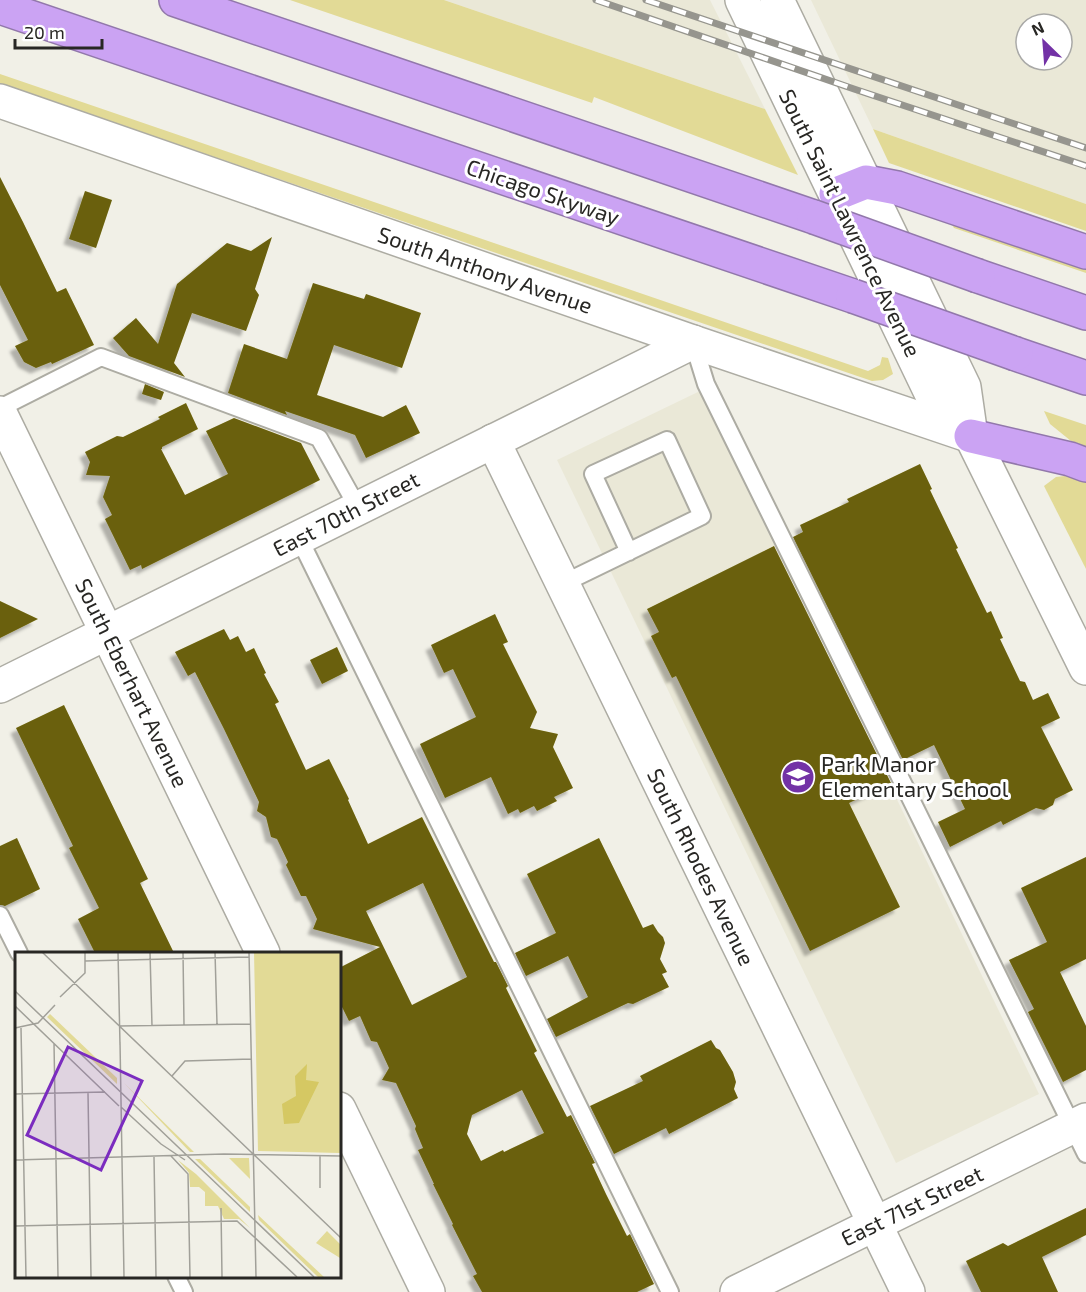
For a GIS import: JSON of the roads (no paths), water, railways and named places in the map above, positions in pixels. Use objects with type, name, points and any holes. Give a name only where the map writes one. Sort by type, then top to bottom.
[{"type":"highway","points":[[177,0],[814,217],[1086,313]]},
{"type":"highway","name":"Chicago Skyway","points":[[0,7],[853,296],[1086,378]]},
{"type":"highway","points":[[851,188],[897,189],[1086,252]]},
{"type":"highway","points":[[971,436],[1070,459],[1086,465]]},
{"type":"street","name":"South Saint Lawrence Avenue","points":[[742,0],[851,188]]},
{"type":"street","name":"South Saint Lawrence Avenue","points":[[777,0],[934,399],[971,436],[1082,649]]},
{"type":"street","name":"South Anthony Avenue","points":[[0,101],[693,342],[971,436]]},
{"type":"street","name":"East 70th Street","points":[[0,686],[693,342]]},
{"type":"street","name":"South Eberhart Avenue","points":[[0,412],[263,952]]},
{"type":"street","name":"South Rhodes Avenue","points":[[493,441],[908,1292]]},
{"type":"street","points":[[340,1111],[428,1292]]},
{"type":"street","name":"East 71st Street","points":[[737,1292],[875,1224],[1082,1133]]},
{"type":"lane","points":[[693,342],[706,384],[1082,1133]]},
{"type":"lane","points":[[0,408],[101,357],[319,438],[358,508]]},
{"type":"lane","points":[[562,584],[629,552],[702,516],[667,440],[593,474],[629,552]]},
{"type":"lane","points":[[299,538],[670,1292]]},
{"type":"lane","points":[[0,915],[18,952]]},
{"type":"lane","points":[[177,1277],[184,1292]]},
{"type":"railway","points":[[596,0],[1086,166]]},
{"type":"railway","points":[[646,0],[1086,148]]},
{"type":"place","name":"Park Manor Elementary School","points":[[798,777]]}]
